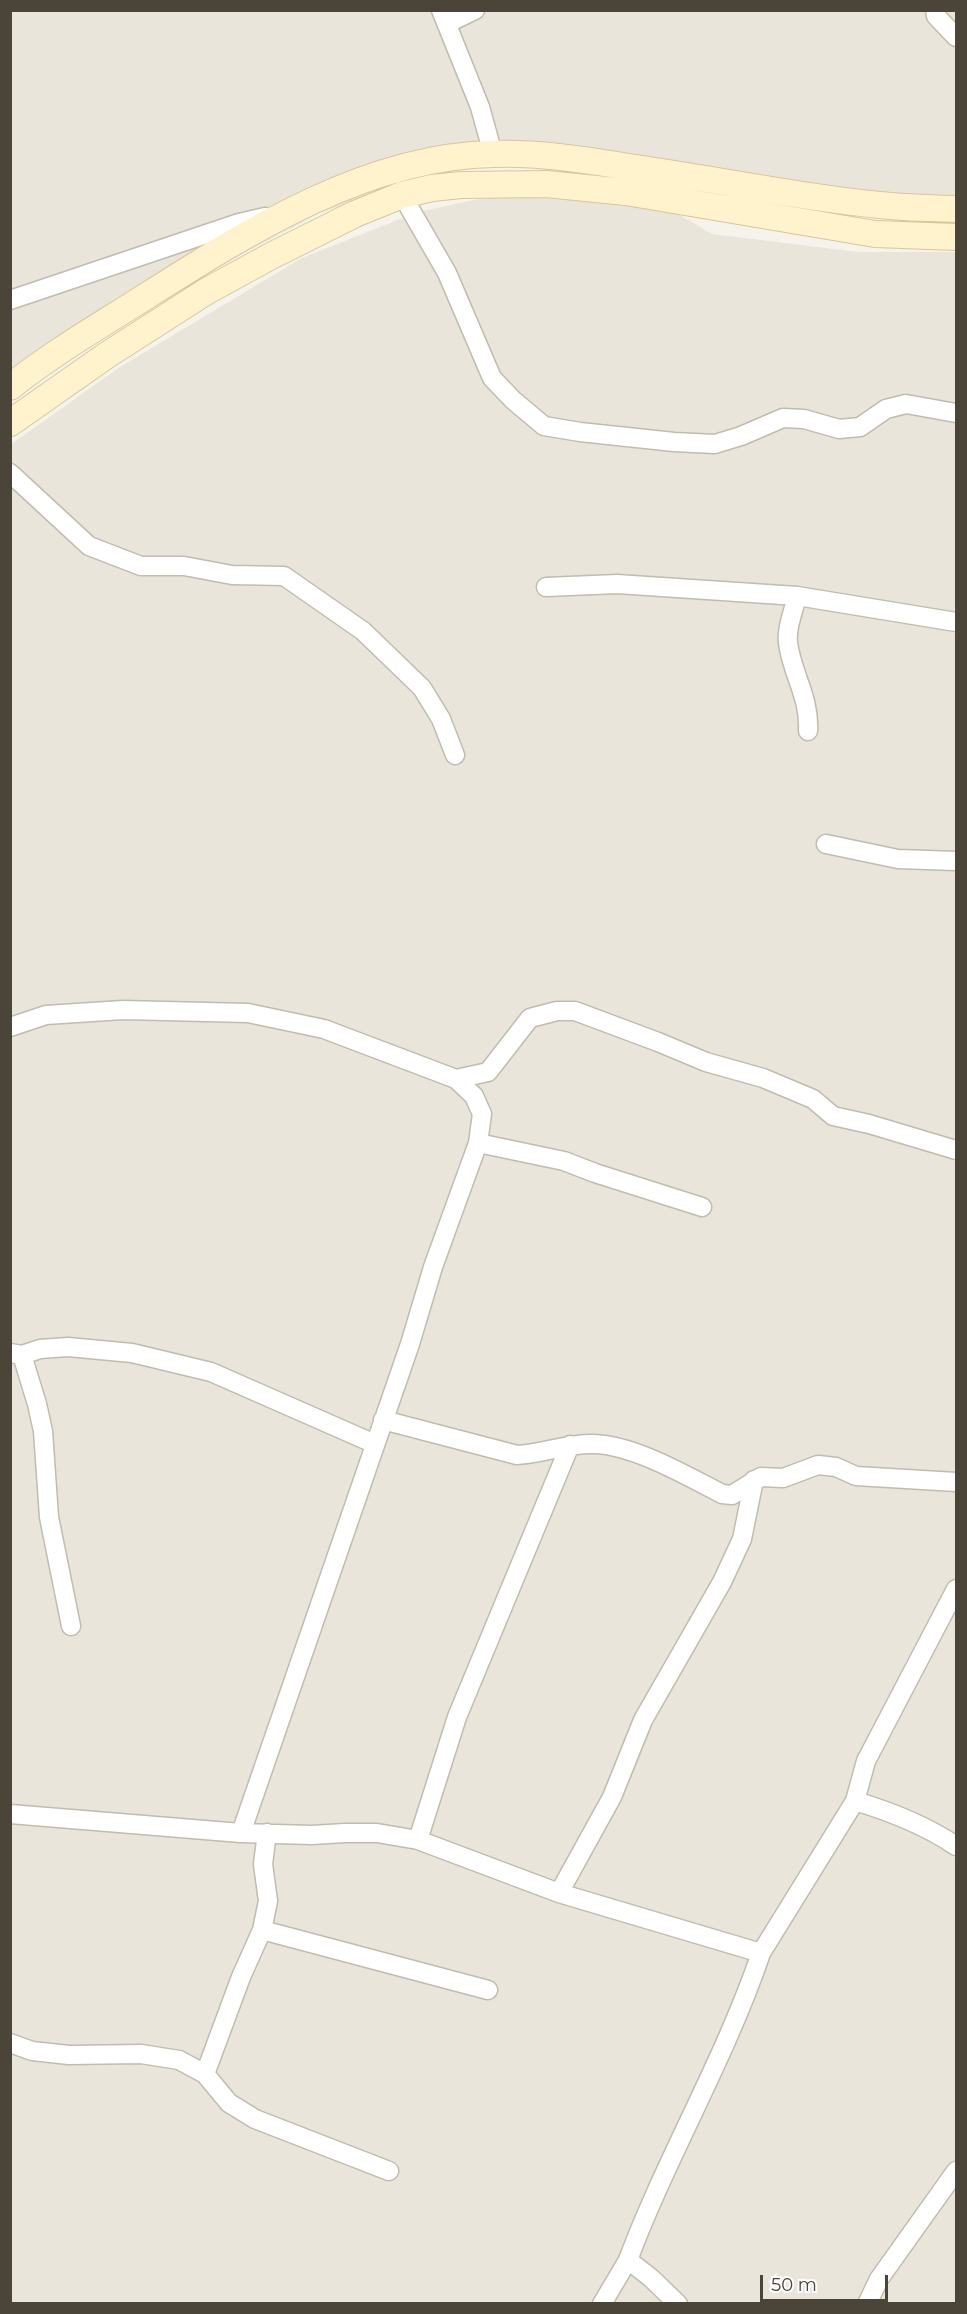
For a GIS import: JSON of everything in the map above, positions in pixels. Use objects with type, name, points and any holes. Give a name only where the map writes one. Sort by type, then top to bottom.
[{"type":"street","points":[[475,10],[444,17],[480,107],[493,153]]},
{"type":"street","points":[[934,10],[936,16],[957,37]]},
{"type":"street","points":[[10,387],[31,371],[193,267],[256,231],[308,204],[394,168],[493,153],[549,156],[881,206],[957,209]]},
{"type":"street","points":[[10,423],[45,397],[207,291],[320,230],[402,195],[432,188],[461,185],[546,184],[626,192],[875,234],[957,237]]},
{"type":"street","points":[[402,195],[447,273],[492,378],[513,400],[544,426],[674,442],[715,444],[741,436],[783,418],[804,419],[839,429],[860,427],[886,409],[906,404],[957,413]]},
{"type":"street","points":[[10,300],[239,224],[308,204]]},
{"type":"street","points":[[10,473],[89,546],[141,566],[184,566],[232,575],[284,576],[363,631],[422,688],[441,720],[455,755]]},
{"type":"street","points":[[546,587],[617,584],[797,596],[957,622]]},
{"type":"street","points":[[797,596],[789,627],[788,642],[809,713],[808,731]]},
{"type":"street","points":[[826,844],[898,859],[957,861]]},
{"type":"street","points":[[10,1027],[46,1015],[123,1010],[248,1013],[324,1029],[456,1079],[474,1096],[482,1114],[478,1143],[432,1267],[410,1344],[241,1833]]},
{"type":"street","points":[[456,1079],[488,1072],[530,1018],[557,1011],[575,1011],[706,1062],[763,1078],[793,1090],[813,1099],[833,1116],[869,1124],[957,1150]]},
{"type":"street","points":[[478,1143],[564,1161],[702,1208]]},
{"type":"street","points":[[71,1626],[49,1517],[43,1431],[37,1404],[16,1354],[68,1347],[132,1353],[211,1372],[375,1444]]},
{"type":"street","points":[[383,1420],[517,1455],[537,1455],[570,1445],[596,1444],[618,1448],[649,1458],[722,1494],[732,1494],[754,1480],[767,1476],[783,1478],[818,1465],[836,1467],[856,1476],[957,1482]]},
{"type":"street","points":[[418,1840],[457,1717],[570,1445]]},
{"type":"street","points":[[559,1893],[612,1797],[643,1720],[722,1581],[742,1539],[754,1480]]},
{"type":"street","points":[[602,2304],[628,2260],[644,2218],[746,1999],[761,1953],[855,1801],[866,1761],[957,1589]]},
{"type":"street","points":[[855,1801],[890,1812],[930,1829],[957,1846]]},
{"type":"street","points":[[10,1814],[241,1833],[312,1835],[377,1833],[418,1840],[559,1893],[761,1953]]},
{"type":"street","points":[[205,2074],[241,1977],[262,1930],[268,1900],[263,1864],[267,1833]]},
{"type":"street","points":[[262,1930],[488,1990]]},
{"type":"street","points":[[10,2043],[32,2051],[69,2055],[141,2054],[179,2060],[205,2074],[229,2103],[255,2119],[388,2171]]},
{"type":"street","points":[[867,2304],[879,2279],[957,2171]]},
{"type":"street","points":[[628,2260],[678,2304]]},
{"type":"shaded area","points":[[11,11],[956,11],[956,198],[903,199],[514,158],[445,171],[320,213],[183,285],[11,384]]},
{"type":"shaded area","points":[[536,187],[668,208],[712,234],[858,252],[956,252],[956,2303],[11,2303],[10,445],[120,367],[302,258],[418,212]]}]
